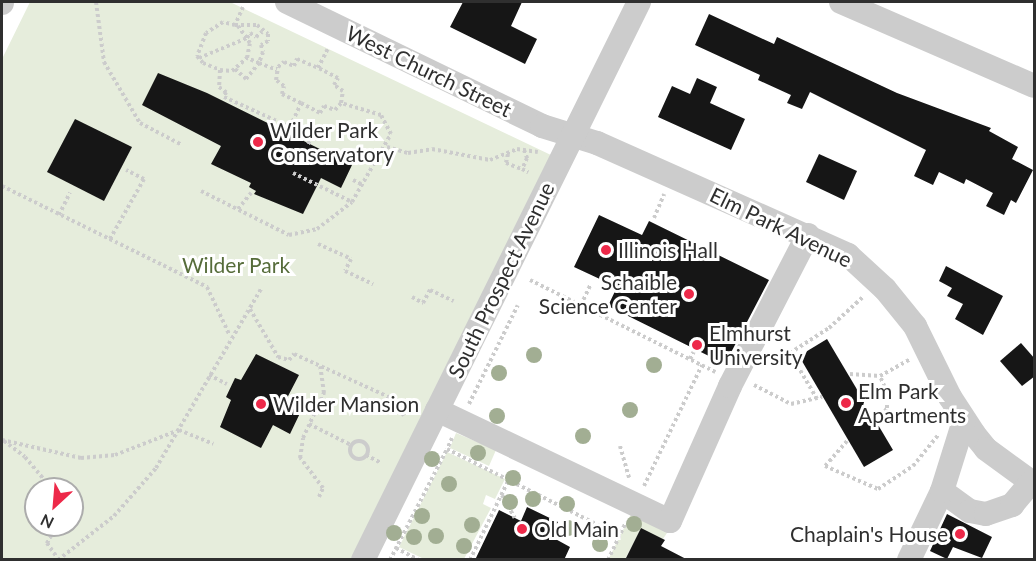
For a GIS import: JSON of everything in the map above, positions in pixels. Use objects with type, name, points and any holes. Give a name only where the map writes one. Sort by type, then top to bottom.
[{"type":"street","name":"West Church Street","points":[[287,2],[542,126],[573,135]]},
{"type":"street","name":"South Prospect Avenue","points":[[363,560],[639,2]]},
{"type":"street","points":[[841,2],[1035,86]]},
{"type":"street","name":"Elm Park Avenue","points":[[573,135],[848,255],[902,308],[955,426],[1033,483]]},
{"type":"street","points":[[437,410],[460,422],[634,492],[670,521],[730,386],[808,236]]},
{"type":"street","points":[[909,560],[942,491],[955,426]]},
{"type":"street","points":[[942,491],[970,511],[986,514],[1012,505],[1033,483]]},
{"type":"path","points":[[96,2],[104,62],[140,123],[182,145]]},
{"type":"path","points":[[236,25],[243,7]]},
{"type":"path","points":[[199,58],[199,45],[206,33],[223,22],[236,25],[257,25],[262,32],[267,34],[268,41],[261,45],[264,52],[259,63],[246,79],[235,69]]},
{"type":"path","points":[[236,25],[247,38],[248,58]]},
{"type":"path","points":[[199,58],[247,38],[250,33],[256,37],[262,32]]},
{"type":"path","points":[[318,69],[328,48]]},
{"type":"path","points":[[199,58],[220,70],[235,69],[248,58]]},
{"type":"path","points":[[248,58],[277,70]]},
{"type":"path","points":[[297,58],[318,69],[338,78],[334,85],[343,91],[341,103],[335,110],[324,106],[320,112],[282,94],[284,86],[276,80],[277,70],[284,62],[294,66],[297,58]]},
{"type":"path","points":[[220,70],[219,87],[226,92],[224,97],[311,138],[308,144]]},
{"type":"path","points":[[290,127],[301,103]]},
{"type":"path","points":[[341,103],[381,115],[391,134],[387,147]]},
{"type":"path","points":[[201,191],[290,235],[303,235],[332,219],[352,202],[380,149],[387,147],[408,153],[432,149],[490,160],[524,150],[538,152]]},
{"type":"path","points":[[522,169],[527,158],[524,150]]},
{"type":"path","points":[[508,154],[506,163],[528,172]]},
{"type":"path","points":[[110,239],[144,179],[126,170]]},
{"type":"path","points":[[293,173],[352,202]]},
{"type":"path","points":[[353,180],[361,184]]},
{"type":"path","points":[[2,186],[207,287],[230,336]]},
{"type":"path","points":[[59,215],[70,192]]},
{"type":"path","points":[[238,209],[251,193]]},
{"type":"path","points":[[654,218],[665,193]]},
{"type":"path","points":[[318,244],[351,259],[345,271],[373,284]]},
{"type":"path","points":[[530,280],[702,365],[641,491],[634,492]]},
{"type":"path","points":[[581,305],[591,284]]},
{"type":"path","points":[[50,537],[47,543],[58,559],[114,516],[156,468],[230,336],[250,309],[261,289]]},
{"type":"path","points":[[857,289],[872,302]]},
{"type":"path","points":[[412,297],[423,303],[430,290],[454,301]]},
{"type":"path","points":[[754,385],[791,404],[819,398],[790,353],[810,342],[865,295]]},
{"type":"path","points":[[390,560],[518,305]]},
{"type":"path","points":[[250,309],[278,357],[289,360],[294,354],[393,399],[404,416]]},
{"type":"path","points":[[906,349],[916,369]]},
{"type":"path","points":[[690,359],[694,351]]},
{"type":"path","points":[[850,374],[880,376],[911,359]]},
{"type":"path","points":[[319,497],[323,488],[300,458],[309,424],[324,393],[320,366]]},
{"type":"path","points":[[209,375],[227,384]]},
{"type":"path","points":[[878,421],[887,408],[887,392],[880,376]]},
{"type":"path","points":[[309,424],[351,445],[364,442],[366,454]]},
{"type":"path","points":[[847,441],[825,466],[878,489],[913,466],[924,449],[955,426]]},
{"type":"path","points":[[2,440],[61,454],[102,458],[178,430],[213,444]]},
{"type":"path","points":[[2,440],[25,457],[42,477]]},
{"type":"path","points":[[351,445],[353,456],[366,454],[381,463]]},
{"type":"path","points":[[608,560],[620,536],[634,492],[620,446]]},
{"type":"path","points":[[447,449],[620,536]]},
{"type":"path","points":[[470,560],[509,479]]},
{"type":"path","points":[[502,494],[515,518]]},
{"type":"path","points":[[396,548],[419,560]]},
{"type":"green space","name":"Wilder Park","points":[[30,2],[230,2],[553,156],[353,559],[2,559],[2,59]]},
{"type":"green space","points":[[456,433],[496,450],[489,466],[450,448]]},
{"type":"green space","points":[[447,452],[505,479],[495,499],[486,495],[483,504],[491,508],[464,559],[424,559],[399,547]]},
{"type":"green space","points":[[631,514],[667,533],[663,539],[641,529],[626,557],[630,559],[608,560]]},
{"type":"building","points":[[463,2],[522,2],[511,26],[537,39],[525,64],[450,27]]},
{"type":"building","points":[[709,14],[774,44],[777,37],[897,93],[991,128],[989,131],[1018,147],[1012,159],[1033,170],[1016,203],[1011,200],[1004,215],[986,206],[993,193],[966,179],[964,184],[939,172],[933,185],[914,176],[926,150],[810,92],[802,109],[787,103],[791,95],[758,80],[760,75],[695,45]]},
{"type":"building","name":"Wilder Park Conservatory","points":[[158,73],[207,93],[352,165],[341,188],[321,178],[303,214],[254,194],[256,191],[249,187],[251,183],[211,164],[221,146],[142,105]]},
{"type":"building","points":[[697,78],[717,87],[710,103],[745,119],[731,150],[658,117],[672,86],[690,94]]},
{"type":"building","points":[[75,119],[132,147],[104,201],[47,172]]},
{"type":"building","points":[[819,154],[857,171],[844,200],[806,182]]},
{"type":"building","name":"Schaible Science Center","points":[[599,215],[642,235],[649,221],[769,280],[725,364],[608,306],[617,287],[574,267]]},
{"type":"building","points":[[946,266],[1003,296],[983,335],[955,319],[963,304],[947,296],[952,288],[939,281]]},
{"type":"building","name":"Elm Park Apartments","points":[[827,339],[893,450],[864,467],[799,356]]},
{"type":"building","points":[[1021,343],[1035,359],[1035,376],[1022,386],[1000,361]]},
{"type":"building","name":"Wilder Mansion","points":[[256,354],[299,375],[286,400],[302,409],[290,434],[273,425],[261,448],[220,427],[231,400],[226,397],[235,378],[241,380]]},
{"type":"building","name":"Old Main","points":[[527,507],[558,522],[550,536],[570,547],[564,560],[475,560],[499,510],[521,521]]},
{"type":"building","name":"Chaplain's House","points":[[947,514],[992,537],[982,558],[953,547],[947,559],[930,551]]},
{"type":"building","points":[[641,528],[665,540],[661,546],[688,560],[625,560]]},
{"type":"place","name":"Wilder Park Conservatory","points":[[258,142]]},
{"type":"place","name":"Illinois Hall","points":[[606,250]]},
{"type":"place","name":"Schaible Science Center","points":[[689,294]]},
{"type":"place","name":"Elmhurst University","points":[[697,345]]},
{"type":"place","name":"Elm Park Apartments","points":[[846,403]]},
{"type":"place","name":"Wilder Mansion","points":[[261,404]]},
{"type":"place","name":"Old Main","points":[[522,529]]},
{"type":"place","name":"Chaplain's House","points":[[960,534]]}]
